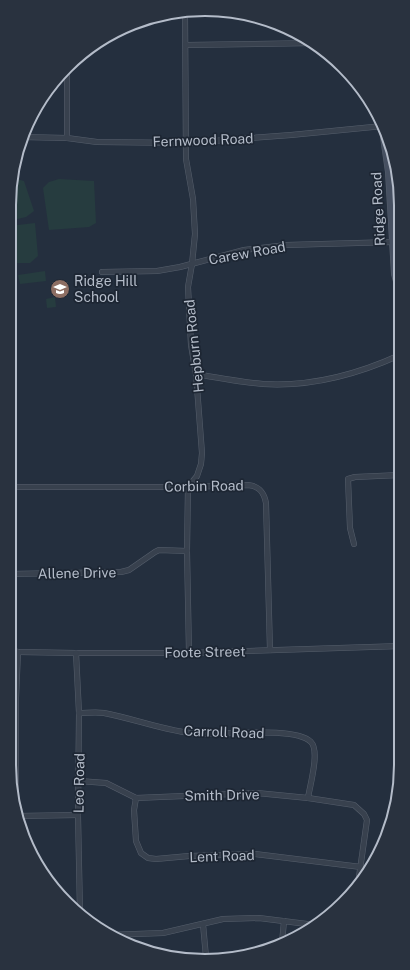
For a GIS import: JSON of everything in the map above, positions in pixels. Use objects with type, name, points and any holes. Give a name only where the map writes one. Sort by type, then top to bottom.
[{"type":"main road","name":"Ridge Road","points":[[386,149],[394,258]]},
{"type":"street","name":"Hepburn Road","points":[[185,17],[186,159],[193,199],[195,234],[188,287],[191,345],[196,374],[202,453],[201,464],[197,476],[188,487]]},
{"type":"street","points":[[186,45],[303,43]]},
{"type":"street","points":[[67,76],[67,138]]},
{"type":"street","name":"Fernwood Road","points":[[28,137],[67,138],[97,142],[186,143],[291,135],[377,125]]},
{"type":"street","name":"Carew Road","points":[[102,272],[157,271],[192,264],[244,250],[286,245],[393,242]]},
{"type":"street","points":[[196,374],[264,384],[304,383],[347,376],[394,358]]},
{"type":"street","points":[[354,544],[350,528],[348,478],[394,475]]},
{"type":"street","name":"Corbin Road","points":[[16,487],[188,487],[253,485],[260,489],[266,498],[270,650]]},
{"type":"street","points":[[188,487],[187,551],[189,653]]},
{"type":"street","name":"Allene Drive","points":[[16,574],[121,572],[129,570],[159,550],[187,551]]},
{"type":"street","name":"Foote Street","points":[[18,652],[189,653],[394,646]]},
{"type":"street","points":[[16,777],[16,698],[18,652]]},
{"type":"street","name":"Leo Road","points":[[76,653],[79,713],[78,815],[80,907]]},
{"type":"street","name":"Carroll Road","points":[[79,713],[102,713],[165,729],[200,734],[275,733],[304,736],[313,744],[315,754],[308,798]]},
{"type":"street","name":"Smith Drive","points":[[79,781],[106,783],[136,798],[257,793],[308,798],[354,805],[364,814],[367,820],[361,867]]},
{"type":"street","name":"Lent Road","points":[[136,798],[134,810],[137,848],[148,858],[156,859],[189,856],[254,854],[361,867]]},
{"type":"street","points":[[23,816],[78,815]]},
{"type":"street","points":[[360,873],[361,867]]},
{"type":"street","points":[[121,935],[163,934],[223,919],[259,918],[307,924]]},
{"type":"street","points":[[282,938],[284,921]]},
{"type":"street","points":[[203,924],[206,954]]},
{"type":"green space","points":[[18,179],[24,181],[34,211],[26,217],[16,219],[16,193]]},
{"type":"green space","points":[[59,179],[94,181],[96,223],[89,227],[49,230],[43,188],[49,182]]},
{"type":"green space","points":[[35,223],[38,256],[30,263],[16,263],[16,225]]},
{"type":"green space","points":[[45,271],[46,281],[20,284],[18,275]]},
{"type":"green space","points":[[62,280],[63,292],[57,292],[56,281]]},
{"type":"green space","points":[[55,297],[56,307],[47,308],[46,299]]},
{"type":"place","name":"Ridge Hill School","points":[[60,289]]}]
